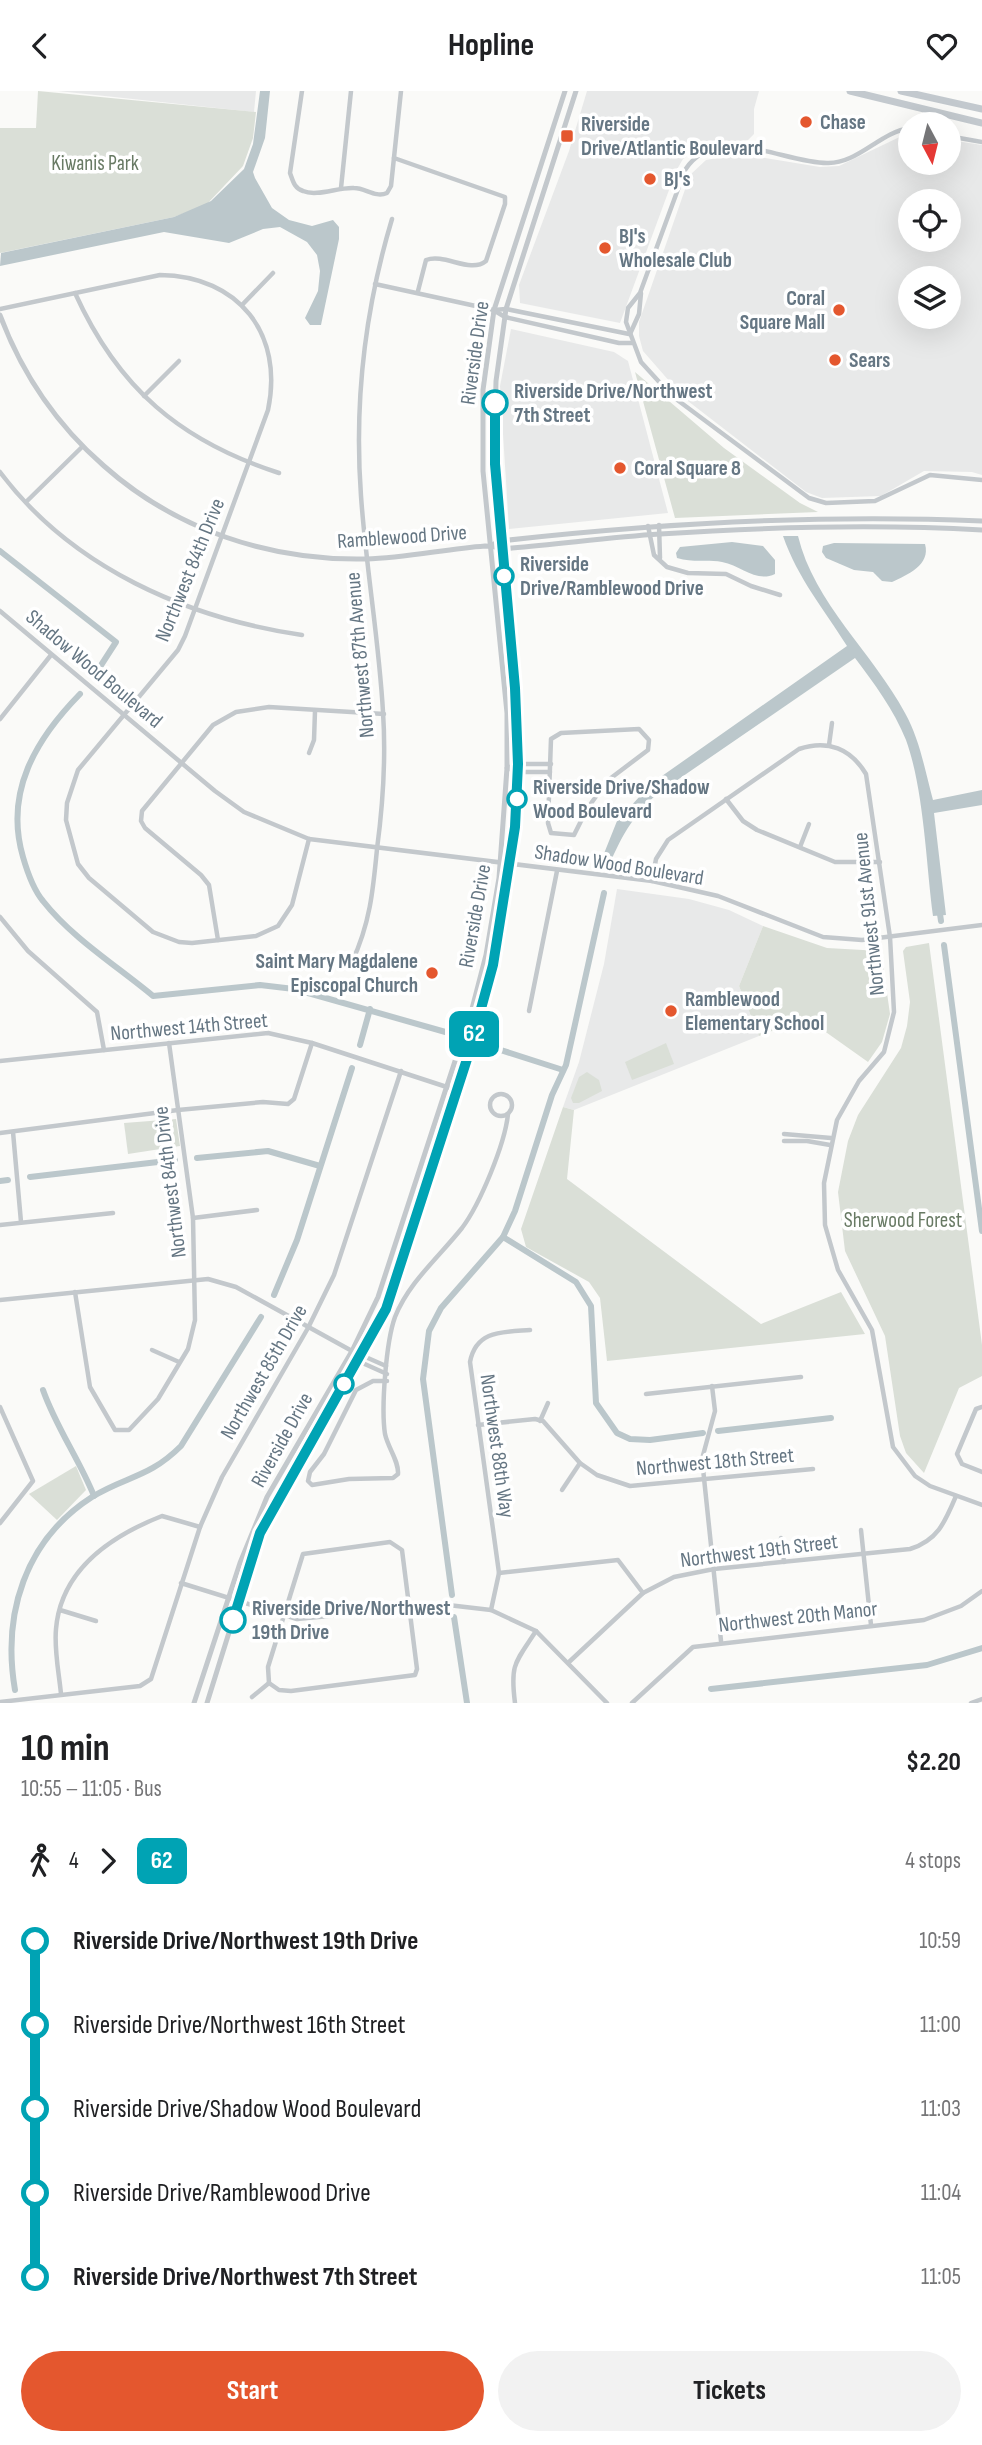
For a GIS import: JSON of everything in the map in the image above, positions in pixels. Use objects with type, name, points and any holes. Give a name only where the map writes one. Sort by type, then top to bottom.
[{"type":"main road","points":[[850,91],[878,100],[982,123]]},
{"type":"main road","points":[[901,91],[982,109]]},
{"type":"street","points":[[302,91],[290,173],[293,183],[298,189],[311,194],[341,188],[359,188],[377,195],[387,193],[391,186],[401,91]]},
{"type":"street","points":[[341,188],[351,91]]},
{"type":"street","name":"Riverside Drive","points":[[194,1703],[267,1497],[352,1351],[378,1297],[486,955],[501,863],[507,768],[507,713],[481,424],[494,310],[565,91]]},
{"type":"street","name":"Riverside Drive","points":[[206,1703],[260,1533],[386,1309],[493,965],[510,864],[518,764],[515,688],[493,429],[506,309],[576,91]]},
{"type":"street","points":[[630,334],[639,314],[640,293],[685,170],[698,156],[720,149],[743,147],[828,163],[845,159],[898,131]]},
{"type":"street","points":[[961,138],[982,142]]},
{"type":"street","points":[[394,158],[505,197],[486,261],[475,266],[435,258],[426,260],[418,292]]},
{"type":"street","name":"Northwest 87th Avenue","points":[[352,962],[370,915],[383,795],[384,714],[361,497],[359,411],[363,356],[375,284],[393,219]]},
{"type":"street","points":[[242,305],[273,273]]},
{"type":"street","name":"Northwest 84th Drive","points":[[0,309],[160,275],[177,275],[210,284],[242,305],[263,333],[272,377],[268,410],[194,611],[178,650],[78,770],[71,787],[66,820],[72,850],[89,878],[153,932],[179,942],[219,940],[268,932],[285,918],[292,905],[309,839]]},
{"type":"street","points":[[375,284],[494,310],[506,309],[630,334]]},
{"type":"street","points":[[75,293],[107,353],[161,413],[202,442],[279,473]]},
{"type":"street","points":[[640,293],[628,308],[626,322],[641,362],[672,396],[805,496],[818,502],[875,501],[930,475],[982,480]]},
{"type":"street","points":[[494,310],[505,317],[632,343]]},
{"type":"street","name":"Ramblewood Drive","points":[[0,315],[10,342],[35,386],[82,447],[145,498],[180,519],[222,536],[275,552],[307,557],[368,559],[501,545],[779,528],[982,530]]},
{"type":"street","points":[[144,396],[179,361]]},
{"type":"street","points":[[26,502],[82,447]]},
{"type":"street","points":[[0,472],[26,502],[103,565],[194,611],[264,629],[302,635]]},
{"type":"street","name":"Ramblewood Drive","points":[[501,545],[648,526],[777,519],[982,521]]},
{"type":"street","points":[[659,525],[660,558]]},
{"type":"street","points":[[648,526],[654,555],[667,567],[726,574],[751,586],[780,595]]},
{"type":"street","name":"Shadow Wood Boulevard","points":[[0,611],[244,811],[309,839],[652,881],[718,896],[806,931],[843,940],[890,937]]},
{"type":"street","points":[[0,719],[51,655]]},
{"type":"street","points":[[219,940],[209,885],[141,821],[142,811],[213,725],[236,712],[269,707],[315,712],[384,714]]},
{"type":"street","points":[[310,754],[314,740],[315,712]]},
{"type":"street","points":[[652,881],[656,859],[668,840],[800,749],[829,745],[832,723]]},
{"type":"street","points":[[639,729],[649,740],[648,750],[621,769],[596,795],[574,835],[551,833],[549,829],[551,764],[551,739],[561,733],[639,729]]},
{"type":"street","name":"Northwest 91st Avenue","points":[[829,745],[852,755],[866,774],[890,937],[894,985],[891,1030],[884,1052],[846,1101],[831,1138],[823,1204],[830,1247],[838,1270],[872,1331],[893,1447],[915,1476],[956,1496]]},
{"type":"street","points":[[507,768],[518,764],[551,764]]},
{"type":"street","points":[[507,768],[518,772],[551,772]]},
{"type":"street","points":[[726,799],[743,821],[800,847],[847,864],[880,862]]},
{"type":"street","points":[[800,847],[809,824]]},
{"type":"street","points":[[529,1011],[557,871]]},
{"type":"street","points":[[0,917],[28,951],[97,1012],[104,1050]]},
{"type":"street","points":[[890,937],[982,925]]},
{"type":"street","name":"Northwest 14th Street","points":[[0,1061],[268,1033],[312,1043],[456,1090]]},
{"type":"street","name":"Northwest 84th Drive","points":[[75,1292],[90,1387],[116,1430],[129,1430],[147,1413],[179,1362],[192,1335],[195,1278],[193,1218],[169,1043]]},
{"type":"street","points":[[0,1133],[178,1110],[263,1102],[288,1104],[293,1099],[312,1043]]},
{"type":"street","name":"Northwest 85th Drive","points":[[61,1694],[146,1684],[151,1679],[200,1527],[222,1476],[308,1328],[343,1251],[401,1071]]},
{"type":"street","points":[[387,1378],[373,1381],[356,1390],[324,1454],[310,1472],[308,1481],[317,1486],[398,1474],[398,1467],[385,1434],[389,1338],[402,1303],[477,1204],[512,1104],[509,1097],[495,1095],[491,1101],[492,1111],[501,1116],[508,1114]]},
{"type":"street","points":[[13,1132],[22,1223]]},
{"type":"street","points":[[784,1134],[831,1138]]},
{"type":"street","points":[[784,1142],[807,1141],[830,1145]]},
{"type":"street","points":[[193,1218],[257,1210]]},
{"type":"street","points":[[0,1225],[113,1213]]},
{"type":"street","points":[[0,1300],[195,1278],[236,1287],[308,1328],[387,1366]]},
{"type":"street","name":"Northwest 88th Way","points":[[491,1610],[499,1573],[470,1362],[477,1343],[493,1333],[530,1330]]},
{"type":"street","points":[[152,1350],[179,1362]]},
{"type":"street","points":[[352,1351],[358,1361],[387,1378]]},
{"type":"street","points":[[646,1394],[801,1377]]},
{"type":"street","points":[[712,1386],[715,1411],[703,1452],[721,1641]]},
{"type":"street","points":[[478,1425],[540,1420],[548,1403]]},
{"type":"street","points":[[0,1407],[33,1481],[0,1523]]},
{"type":"street","points":[[982,1407],[976,1409],[957,1454],[962,1464],[982,1472]]},
{"type":"street","name":"Northwest 18th Street","points":[[540,1420],[554,1431],[580,1463],[597,1475],[630,1486],[813,1469]]},
{"type":"street","points":[[562,1490],[580,1463]]},
{"type":"street","points":[[956,1496],[982,1505]]},
{"type":"street","name":"Northwest 19th Street","points":[[569,1662],[643,1593],[674,1577],[714,1569],[864,1554],[923,1545],[944,1525],[956,1496]]},
{"type":"street","points":[[0,1702],[61,1694],[55,1632],[60,1610],[72,1581],[83,1567],[115,1538],[162,1516],[200,1527]]},
{"type":"street","points":[[861,1530],[871,1625]]},
{"type":"street","points":[[781,1538],[784,1562]]},
{"type":"street","points":[[390,1542],[398,1545],[402,1550],[418,1669],[415,1675],[291,1691],[279,1690],[269,1683],[268,1667],[303,1554],[390,1542]]},
{"type":"street","points":[[499,1573],[618,1560],[643,1593]]},
{"type":"street","points":[[181,1583],[283,1616],[308,1620],[447,1605],[491,1610],[536,1631],[607,1703]]},
{"type":"street","name":"Northwest 20th Manor","points":[[632,1703],[683,1653],[693,1647],[721,1641],[924,1620],[943,1614],[982,1591]]},
{"type":"street","points":[[60,1610],[96,1621]]},
{"type":"street","points":[[515,1703],[512,1675],[514,1664],[536,1631]]},
{"type":"street","points":[[252,1697],[269,1683]]},
{"type":"street","points":[[971,1703],[982,1699]]},
{"type":"shaded area","points":[[58,91],[256,91],[254,112]]},
{"type":"shaded area","points":[[260,91],[270,91],[265,138],[253,172],[272,208],[289,220],[312,226],[333,220],[339,227],[339,239],[321,325],[310,325],[305,318],[318,291],[320,271],[317,255],[307,242],[280,227],[263,229],[229,243],[164,232],[0,266],[1,253],[174,217],[211,201],[244,169],[253,144]]},
{"type":"shaded area","points":[[587,91],[759,91],[754,109],[754,134],[748,140],[704,145],[683,159],[676,171],[620,323],[520,303],[519,285],[569,151]]},
{"type":"shaded area","points":[[898,138],[898,175],[961,175],[961,142],[982,145],[982,475],[972,472],[924,471],[881,496],[822,498],[806,492],[684,398],[643,351],[639,322],[690,175],[706,160],[741,154],[820,167],[839,166]]},
{"type":"shaded area","points":[[511,329],[614,352],[628,361],[668,513],[509,529],[500,386]]},
{"type":"shaded area","points":[[783,536],[798,536],[806,560],[830,606],[905,713],[918,745],[933,800],[982,790],[982,805],[934,813],[946,915],[933,916],[921,804],[906,740],[890,707],[855,658],[657,794],[630,825],[611,861],[601,861],[617,821],[652,783],[847,646],[804,580]]},
{"type":"shaded area","points":[[732,542],[763,546],[775,560],[775,574],[755,575],[722,562],[677,558],[676,553],[680,547]]},
{"type":"shaded area","points":[[834,543],[925,544],[926,551],[916,568],[892,582],[882,581],[873,572],[854,570],[826,558],[822,552],[823,546]]},
{"type":"shaded area","name":"Ramblewood Elementary School","points":[[617,889],[689,899],[729,910],[763,926],[739,986],[759,1036],[574,1110],[563,1107],[579,1062],[604,964]]},
{"type":"green space","name":"Kiwanis Park","points":[[38,91],[256,112],[253,138],[243,166],[206,205],[174,217],[0,253],[0,128],[36,128]]},
{"type":"green space","points":[[635,372],[724,448],[800,503],[818,512],[675,518]]},
{"type":"green space","points":[[763,926],[827,948],[881,951],[890,1014],[882,1042],[868,1062],[806,1018],[759,1036],[739,986]]},
{"type":"green space","name":"Sherwood Forest","points":[[929,943],[982,1345],[982,1376],[959,1388],[924,1473],[906,1453],[900,1436],[885,1336],[845,1251],[838,1192],[848,1141],[858,1115],[901,1048],[907,1026],[910,1002],[903,951],[906,947]]},
{"type":"green space","points":[[666,1043],[674,1064],[632,1080],[625,1062]]},
{"type":"green space","points":[[587,1072],[599,1080],[602,1091],[579,1103],[573,1103],[571,1098],[579,1077]]},
{"type":"green space","name":"Sherwood Forest","points":[[563,1107],[574,1110],[567,1179],[761,1324],[841,1292],[865,1334],[607,1361],[600,1298],[589,1282],[526,1247],[521,1229]]},
{"type":"green space","points":[[176,1119],[180,1146],[128,1154],[124,1123]]},
{"type":"green space","points":[[76,1466],[86,1490],[57,1520],[29,1494]]},
{"type":"waterway","points":[[0,551],[116,642],[96,673]]},
{"type":"waterway","points":[[80,694],[64,711],[38,748],[21,789],[18,810],[18,833],[31,880],[43,901],[67,927],[153,996],[260,985],[294,989],[449,1033]]},
{"type":"waterway","points":[[452,1595],[423,1379],[429,1331],[441,1308],[503,1237],[515,1211],[552,1095],[566,1065],[604,893]]},
{"type":"waterway","points":[[939,907],[941,921]]},
{"type":"waterway","points":[[944,945],[982,1231]]},
{"type":"waterway","points":[[360,1045],[370,1009]]},
{"type":"waterway","points":[[485,1045],[563,1070]]},
{"type":"waterway","points":[[274,1295],[297,1240],[352,1068]]},
{"type":"waterway","points":[[197,1158],[268,1151],[320,1166]]},
{"type":"waterway","points":[[30,1177],[175,1160]]},
{"type":"waterway","points":[[0,1181],[8,1180]]},
{"type":"waterway","points":[[503,1237],[576,1282],[591,1306],[596,1403],[617,1433],[630,1439],[650,1440],[703,1433]]},
{"type":"waterway","points":[[15,1690],[12,1634],[16,1607],[35,1557],[50,1535],[92,1497],[148,1471],[181,1446],[261,1317]]},
{"type":"waterway","points":[[43,1390],[94,1496]]},
{"type":"waterway","points":[[718,1431],[831,1418]]},
{"type":"waterway","points":[[454,1617],[467,1703]]},
{"type":"waterway","points":[[711,1689],[927,1665],[982,1648]]},
{"type":"bus line","name":"62","points":[[233,1620],[260,1533],[386,1309],[468,1056],[493,965],[515,827],[518,764],[515,688],[499,534],[493,429],[495,403]]},
{"type":"place","name":"Chase","points":[[806,122]]},
{"type":"place","name":"Riverside Drive/Atlantic Boulevard","points":[[567,136]]},
{"type":"place","name":"BJ's","points":[[650,179]]},
{"type":"place","name":"BJ's Wholesale Club","points":[[605,248]]},
{"type":"place","name":"Coral Square Mall","points":[[839,310]]},
{"type":"place","name":"Sears","points":[[835,360]]},
{"type":"place","name":"Riverside Drive/Northwest 7th Street","points":[[495,403]]},
{"type":"place","name":"Coral Square 8","points":[[620,468]]},
{"type":"place","name":"Riverside Drive/Ramblewood Drive","points":[[504,576]]},
{"type":"place","name":"Riverside Drive/Shadow Wood Boulevard","points":[[517,799]]},
{"type":"place","name":"Saint Mary Magdalene Episcopal Church","points":[[432,973]]},
{"type":"place","name":"Ramblewood Elementary School","points":[[671,1011]]},
{"type":"place","name":"Riverside Drive/Northwest 19th Drive","points":[[233,1620]]}]
